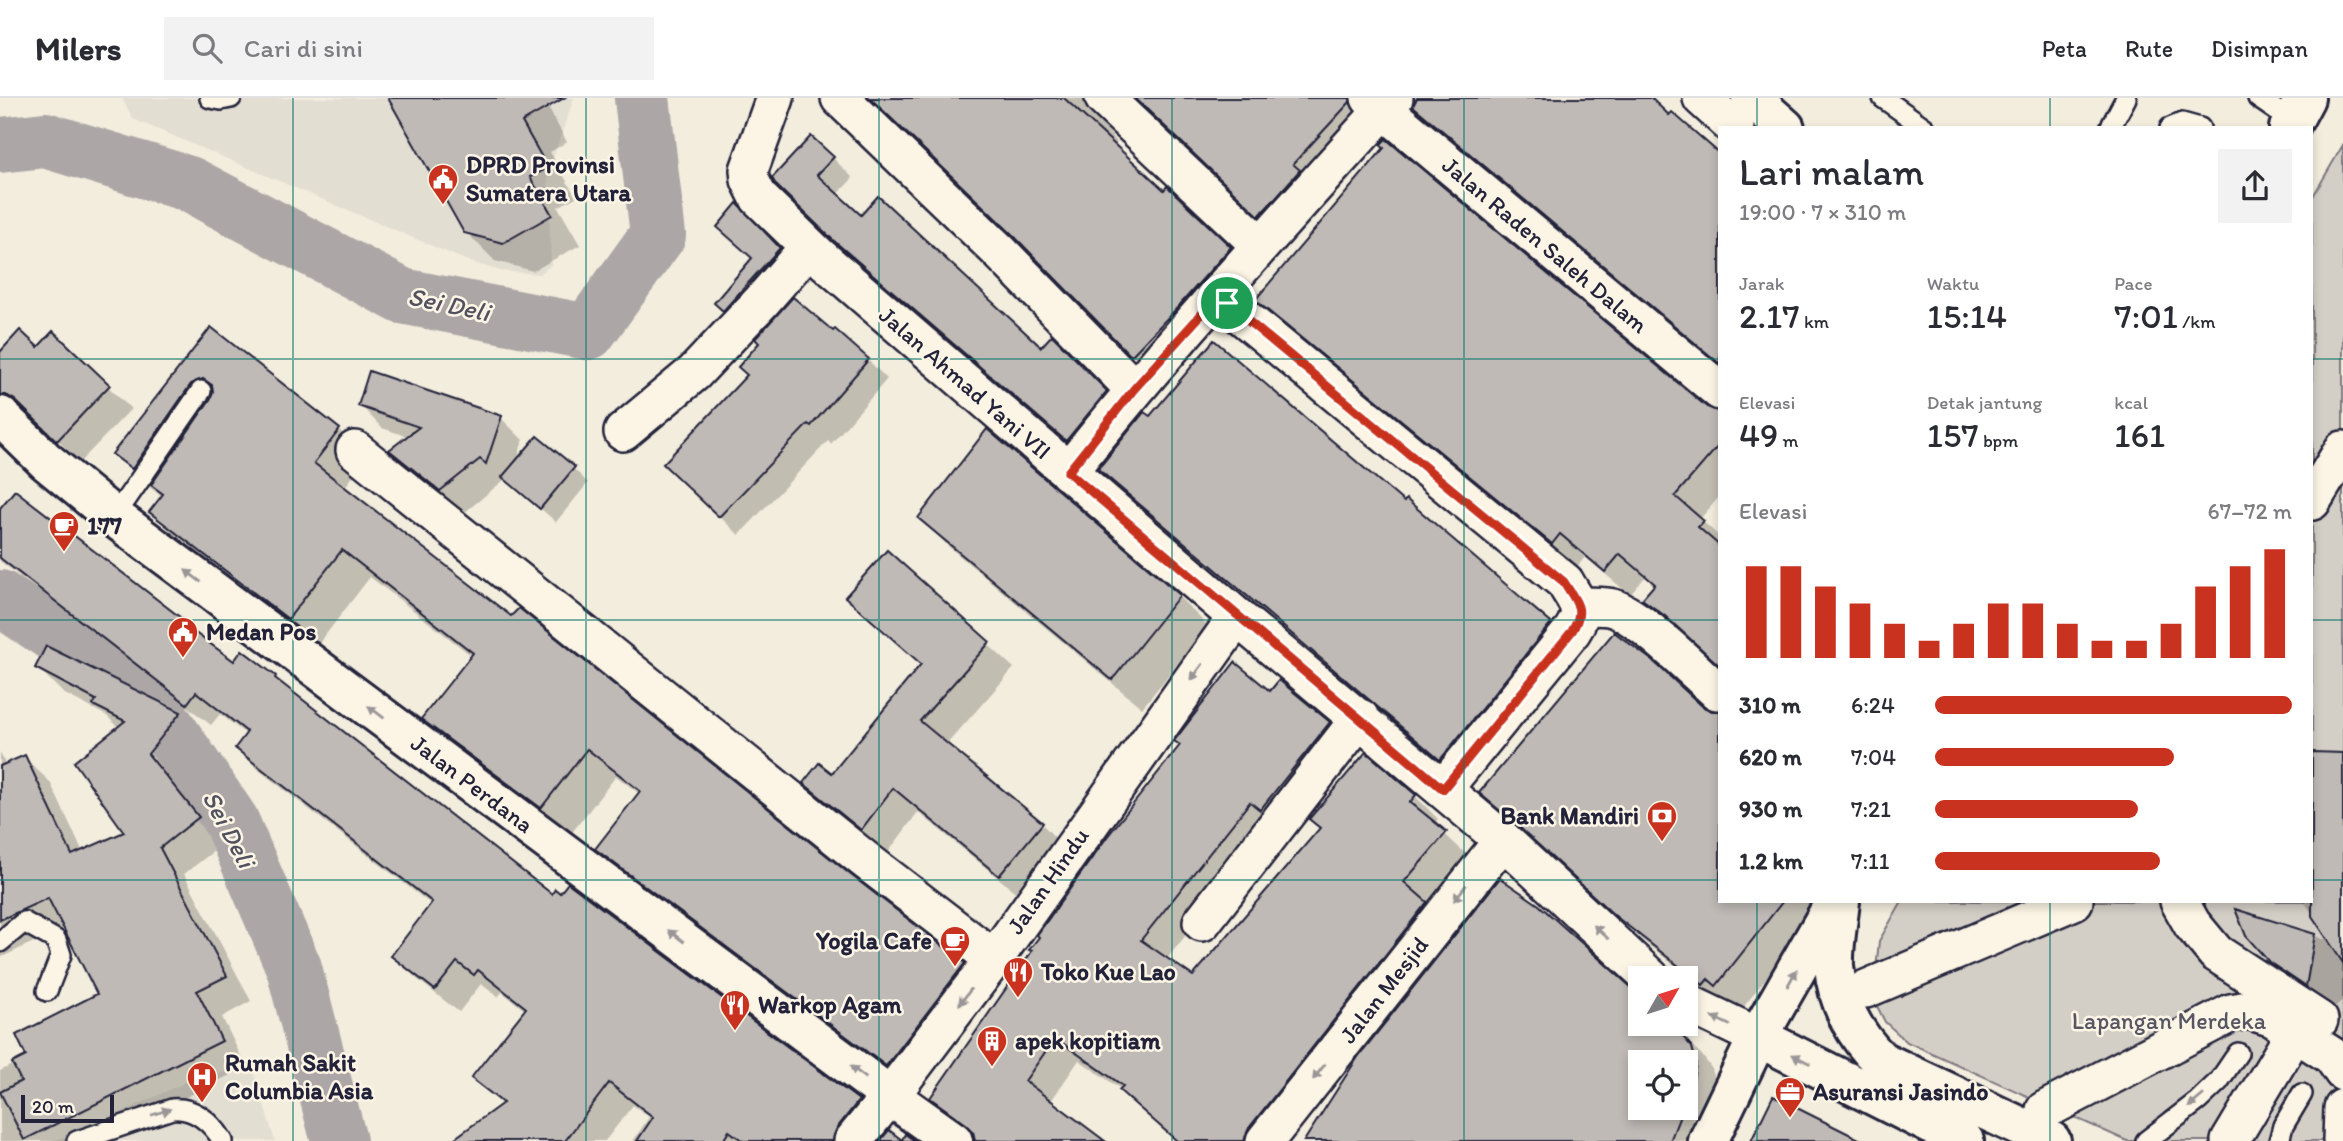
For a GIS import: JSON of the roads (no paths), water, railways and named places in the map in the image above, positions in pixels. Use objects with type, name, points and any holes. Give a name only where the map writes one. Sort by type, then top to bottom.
[{"type":"main road","points":[[1751,98],[1783,126]]},
{"type":"main road","name":"Jalan Perdana","points":[[0,416],[46,461],[114,517],[953,1141]]},
{"type":"main road","points":[[1708,1141],[1758,1037],[1837,903]]},
{"type":"main road","points":[[1838,903],[1834,965],[1843,1005],[1865,1045],[1881,1061],[2048,1126]]},
{"type":"main road","points":[[1758,1037],[1951,1138]]},
{"type":"street","name":"Jalan Ahmad Yani VII","points":[[775,98],[750,170],[750,180],[759,198],[814,252],[1068,472],[1503,840],[1638,966]]},
{"type":"street","points":[[840,98],[998,250],[1134,389]]},
{"type":"street","points":[[1104,98],[1260,245]]},
{"type":"street","points":[[1702,98],[1733,126]]},
{"type":"street","points":[[1068,472],[1134,389],[1218,296],[1382,102]]},
{"type":"street","name":"Jalan Raden Saleh Dalam","points":[[1382,102],[1718,389]]},
{"type":"street","points":[[623,432],[694,373],[761,302],[814,252]]},
{"type":"street","points":[[1218,296],[1564,582],[1580,607],[1578,622],[1572,631],[1443,789]]},
{"type":"street","points":[[355,450],[864,859],[994,959]]},
{"type":"street","points":[[2313,499],[2343,450]]},
{"type":"street","points":[[1580,607],[1612,607],[1625,613],[1717,691]]},
{"type":"street","name":"Jalan Hindu","points":[[853,1141],[994,959],[1237,617]]},
{"type":"street","points":[[1202,922],[1360,718]]},
{"type":"street","name":"Jalan Mesjid","points":[[1265,1141],[1503,840]]},
{"type":"street","points":[[1866,989],[2069,903]]},
{"type":"street","points":[[2180,903],[2192,924],[2216,953],[2343,1036]]},
{"type":"street","points":[[1698,1008],[1758,1037]]},
{"type":"street","points":[[2048,1126],[2231,1013],[2248,1010],[2273,1018],[2332,1055],[2343,1072]]},
{"type":"street","points":[[2230,1141],[2296,1031]]},
{"type":"street","points":[[2342,1141],[2343,1108]]},
{"type":"lane","points":[[210,98],[231,98]]},
{"type":"lane","points":[[1883,98],[1922,126]]},
{"type":"lane","points":[[2111,126],[2126,98]]},
{"type":"lane","points":[[2258,98],[2296,116]]},
{"type":"lane","points":[[2175,126],[2182,123],[2193,126]]},
{"type":"lane","points":[[114,517],[201,391]]},
{"type":"lane","points":[[0,942],[24,922],[56,940],[61,955],[47,991]]},
{"type":"lane","points":[[2146,1141],[2198,1101],[2219,1081],[2238,1053]]},
{"type":"lane","points":[[2278,1141],[2283,1126],[2302,1094]]},
{"type":"lane","points":[[77,1141],[172,1109],[185,1108],[212,1125],[223,1141]]},
{"type":"waterway","name":"Sei Deli","points":[[0,145],[45,140],[189,184],[402,296],[588,332],[658,235],[642,98]]},
{"type":"waterway","name":"Sei Deli","points":[[0,598],[146,696],[231,821],[294,968],[339,1141]]},
{"type":"place","name":"DPRD Provinsi Sumatera Utara","points":[[443,206]]},
{"type":"place","name":"177","points":[[64,553]]},
{"type":"place","name":"Medan Pos","points":[[183,659]]},
{"type":"place","name":"Bank Mandiri","points":[[1662,843]]},
{"type":"place","name":"Yogila Cafe","points":[[955,968]]},
{"type":"place","name":"Toko Kue Lao","points":[[1018,999]]},
{"type":"place","name":"Warkop Agam","points":[[735,1032]]},
{"type":"place","name":"apek kopitiam","points":[[992,1068]]},
{"type":"place","name":"Rumah Sakit Columbia Asia","points":[[202,1104]]},
{"type":"place","name":"Asuransi Jasindo","points":[[1790,1119]]},
{"type":"park label","name":"Lapangan Merdeka","points":[[2169,1021]]}]
